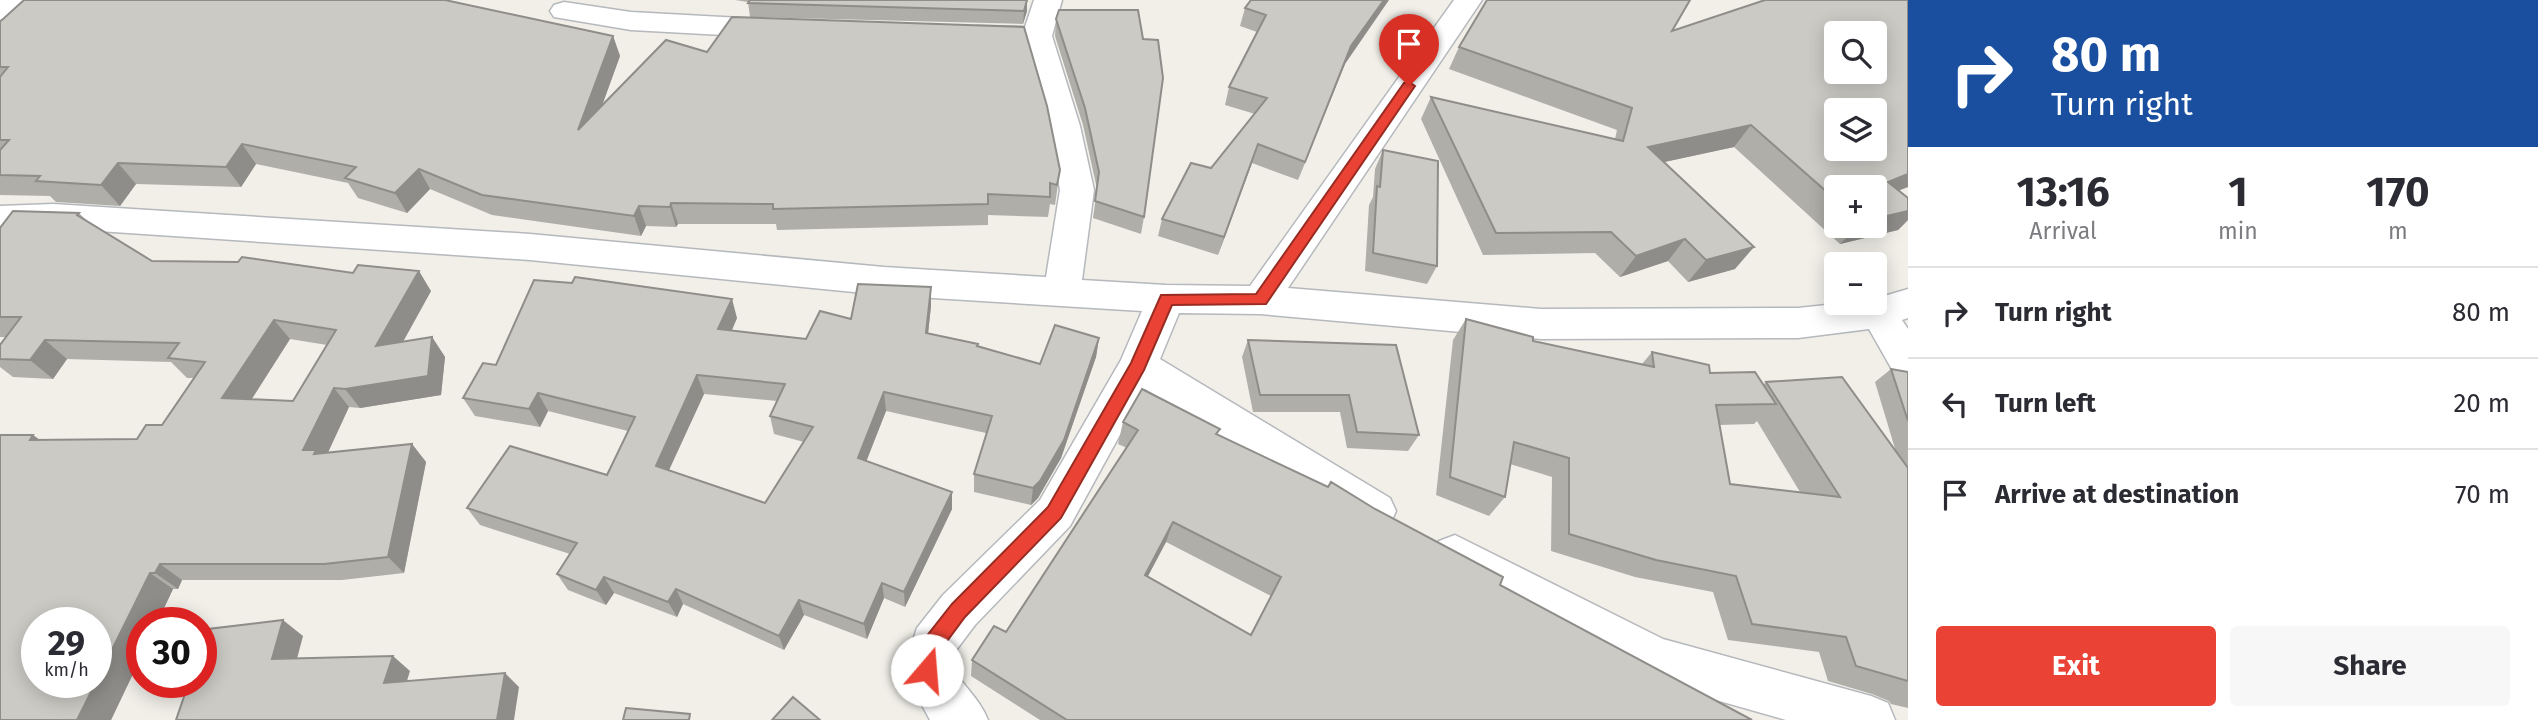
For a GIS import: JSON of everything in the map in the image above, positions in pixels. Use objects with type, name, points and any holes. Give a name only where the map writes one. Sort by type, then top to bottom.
[{"type":"street","points":[[0,15],[14,0]]},
{"type":"street","points":[[1048,0],[1037,36],[1065,126],[1077,190],[1062,292]]},
{"type":"street","points":[[1260,300],[1468,0]]},
{"type":"street","points":[[564,11],[631,21],[803,30]]},
{"type":"street","points":[[955,34],[1037,36]]},
{"type":"street","points":[[0,218],[53,216],[530,247],[884,281],[1167,299],[1260,300],[1541,324],[1798,323],[1894,308],[1908,362]]},
{"type":"street","points":[[964,720],[946,702],[927,670],[933,644],[959,610],[1055,513],[1138,365],[1167,299]]},
{"type":"street","points":[[1138,365],[1296,464],[1419,535],[1656,660],[1871,720]]},
{"type":"building","points":[[24,0],[445,0],[613,36],[578,130],[666,40],[707,52],[732,17],[1024,27],[1047,106],[1060,170],[1057,185],[1050,183],[1050,197],[988,194],[988,204],[773,209],[773,204],[671,203],[670,207],[639,206],[634,216],[482,195],[419,169],[395,193],[345,178],[356,167],[242,144],[226,167],[118,163],[101,185],[36,181],[40,176],[0,175],[0,150],[9,140],[0,140],[0,77],[8,67],[0,67],[0,21]]},
{"type":"building","points":[[750,0],[1027,0],[1024,11],[748,3]]},
{"type":"building","points":[[1251,0],[1384,0],[1351,46],[1305,162],[1258,144],[1224,237],[1162,219],[1191,163],[1211,168],[1267,98],[1229,87],[1266,15],[1245,8]]},
{"type":"building","points":[[1487,0],[1690,0],[1672,31],[1765,0],[1908,0],[1908,174],[1888,182],[1908,198],[1908,211],[1887,216],[1887,175],[1824,175],[1824,189],[1751,125],[1648,147],[1754,247],[1706,260],[1685,239],[1636,256],[1611,232],[1496,233],[1431,97],[1623,141],[1632,108],[1459,47]]},
{"type":"building","points":[[1059,10],[1138,10],[1143,39],[1158,40],[1163,78],[1144,217],[1095,201],[1099,172],[1085,108],[1056,19]]},
{"type":"building","points":[[1383,150],[1438,161],[1437,266],[1373,253],[1377,186],[1380,187]]},
{"type":"building","points":[[13,211],[79,213],[77,215],[152,261],[238,262],[242,257],[353,273],[358,265],[419,271],[376,346],[432,337],[428,376],[345,389],[334,388],[303,450],[316,450],[314,454],[412,444],[388,557],[324,564],[160,564],[155,573],[150,573],[133,607],[126,607],[126,621],[112,650],[112,607],[21,607],[21,698],[88,698],[77,720],[0,720],[0,435],[33,435],[30,440],[137,439],[146,425],[162,425],[205,362],[168,358],[179,343],[45,340],[30,360],[0,359],[0,345],[21,317],[0,317],[0,228]],"holes":[[[274,320],[336,330],[293,401],[222,398]]]},
{"type":"building","points":[[575,277],[732,299],[718,329],[806,339],[820,311],[851,319],[858,284],[931,287],[926,333],[978,344],[977,346],[1040,364],[1055,325],[1099,338],[1064,440],[1033,488],[974,474],[992,416],[884,392],[858,458],[952,492],[904,592],[882,583],[864,624],[799,600],[779,636],[676,589],[668,602],[604,577],[596,590],[557,574],[577,543],[467,508],[510,446],[607,475],[635,417],[538,393],[529,409],[463,398],[483,363],[496,365],[534,280],[572,283]],"holes":[[[697,375],[785,384],[770,416],[813,427],[765,503],[656,466]]]},
{"type":"building","points":[[1466,319],[1533,337],[1533,341],[1654,367],[1652,352],[1709,365],[1710,373],[1755,372],[1776,404],[1716,405],[1730,484],[1840,497],[1766,382],[1842,377],[1908,468],[1908,681],[1856,666],[1846,637],[1752,624],[1736,576],[1656,560],[1569,534],[1569,458],[1514,442],[1505,497],[1450,477]]},
{"type":"building","points":[[1248,340],[1396,345],[1419,435],[1357,432],[1349,395],[1260,395]]},
{"type":"building","points":[[1891,369],[1908,372],[1908,421]]},
{"type":"building","points":[[1142,389],[1220,429],[1216,434],[1328,487],[1331,482],[1375,509],[1503,577],[1500,585],[1752,720],[1067,720],[972,660],[994,626],[1006,632],[1138,430],[1123,422]],"holes":[[[1173,522],[1281,577],[1251,635],[1145,575]]]},
{"type":"building","points":[[283,620],[272,659],[393,656],[384,683],[505,673],[497,720],[176,720],[184,698],[217,698],[217,628]]},
{"type":"building","points":[[793,697],[820,720],[772,720]]},
{"type":"building","points":[[626,708],[690,714],[689,720],[623,720]]},
{"type":"route","points":[[927,670],[933,644],[959,610],[1055,513],[1138,365],[1167,299],[1260,300],[1409,86]]}]
